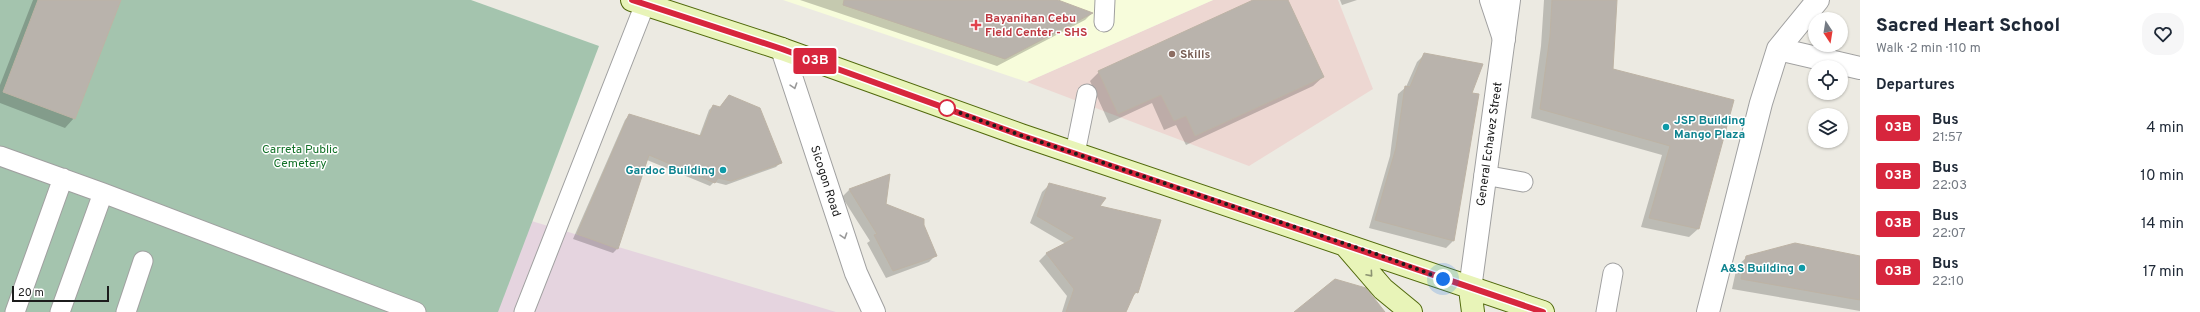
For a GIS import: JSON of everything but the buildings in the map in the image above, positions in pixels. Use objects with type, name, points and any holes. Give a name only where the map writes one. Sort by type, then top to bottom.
[{"type":"main road","points":[[639,2],[782,49],[1075,153],[1345,245],[1388,258],[1470,289],[1543,312]]},
{"type":"main road","points":[[1345,245],[1383,289],[1411,312]]},
{"type":"main road","points":[[1470,289],[1473,312]]},
{"type":"street","points":[[1491,0],[1504,38]]},
{"type":"street","name":"General Echavez Street","points":[[1470,289],[1484,175],[1509,0]]},
{"type":"street","points":[[1708,312],[1761,103],[1778,49],[1818,0]]},
{"type":"street","name":"Sicogon Road","points":[[782,49],[856,273],[874,312]]},
{"type":"street","points":[[1778,49],[1860,68]]},
{"type":"lane","points":[[1104,22],[1105,0]]},
{"type":"lane","points":[[524,312],[639,2]]},
{"type":"lane","points":[[1075,153],[1087,94]]},
{"type":"lane","points":[[0,156],[63,178],[416,312]]},
{"type":"lane","points":[[1484,175],[1523,182]]},
{"type":"lane","points":[[15,312],[63,178]]},
{"type":"lane","points":[[60,312],[103,193]]},
{"type":"lane","points":[[126,312],[144,261]]},
{"type":"lane","points":[[1606,312],[1613,273]]},
{"type":"shaded area","points":[[783,0],[1213,0],[1027,82]]},
{"type":"shaded area","points":[[1213,0],[1338,0],[1373,89],[1249,166],[1027,82]]},
{"type":"shaded area","points":[[528,220],[836,312],[493,312]]},
{"type":"green space","name":"Carreta Public Cemetery","points":[[0,0],[471,0],[599,46],[498,312],[0,312]]},
{"type":"bus line","name":"03B","points":[[632,0],[782,49],[1020,135],[1345,245],[1388,258],[1470,289],[1543,312]]},
{"type":"place","name":"Bayanihan Cebu Field Center - SHS","points":[[976,25]]},
{"type":"place","name":"Skills","points":[[1172,54]]},
{"type":"place","name":"JSP Building Mango Plaza","points":[[1666,127]]},
{"type":"place","name":"Gardoc Building","points":[[723,170]]},
{"type":"place","name":"A&S Building","points":[[1802,268]]},
{"type":"route","points":[[947,108],[1020,135],[1345,245],[1388,258],[1443,279]]}]
